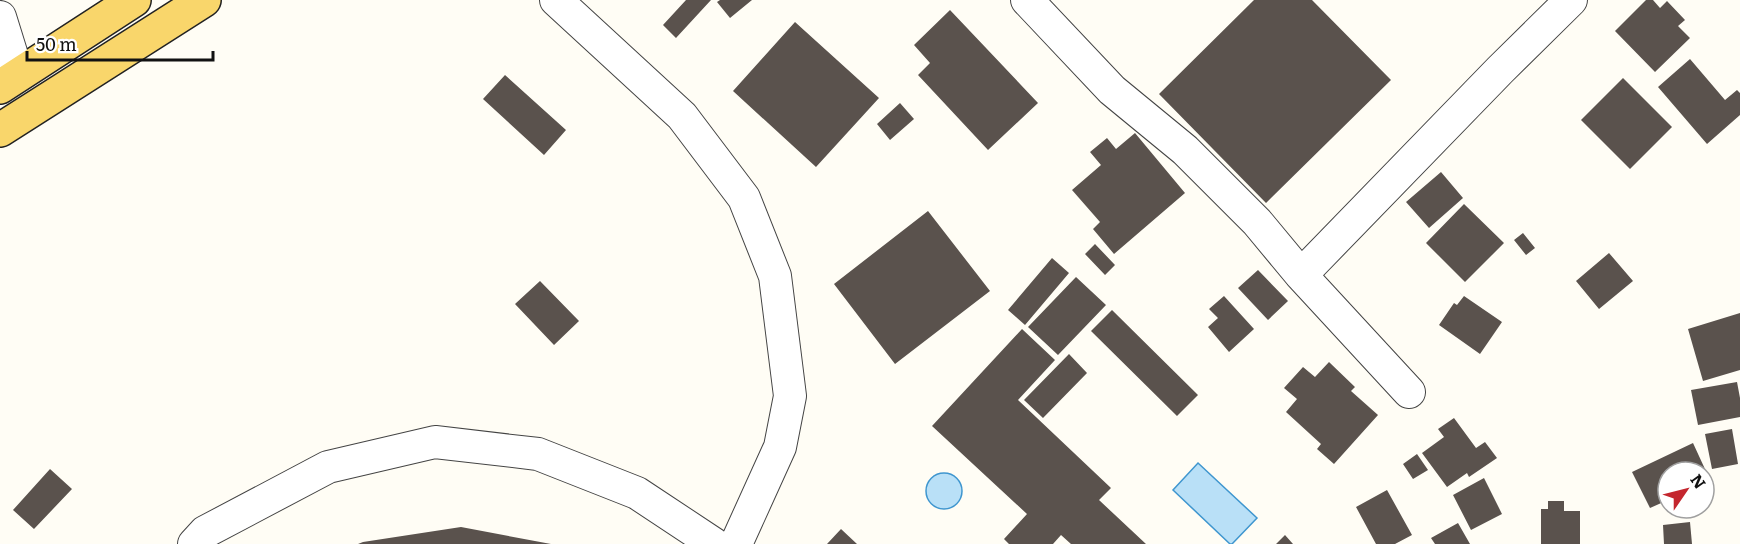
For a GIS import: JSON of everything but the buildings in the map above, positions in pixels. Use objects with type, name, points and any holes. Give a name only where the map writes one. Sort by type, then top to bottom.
[{"type":"main road","points":[[9,81],[134,0]]},
{"type":"main road","points":[[0,130],[204,0]]},
{"type":"street","points":[[556,0],[682,116],[744,198],[775,276],[790,396],[780,447],[736,544]]},
{"type":"street","points":[[1027,0],[1112,90],[1185,150],[1257,222],[1301,275],[1409,392]]},
{"type":"street","points":[[1301,275],[1571,0]]},
{"type":"street","points":[[0,17],[9,81]]},
{"type":"street","points":[[194,544],[205,532],[328,467],[435,442],[538,454],[637,493],[714,544]]},
{"type":"water","points":[[1198,463],[1257,518],[1232,544],[1173,490]]},
{"type":"water","points":[[944,473],[956,479],[962,491],[956,503],[944,509],[932,503],[926,491],[932,479]]}]
